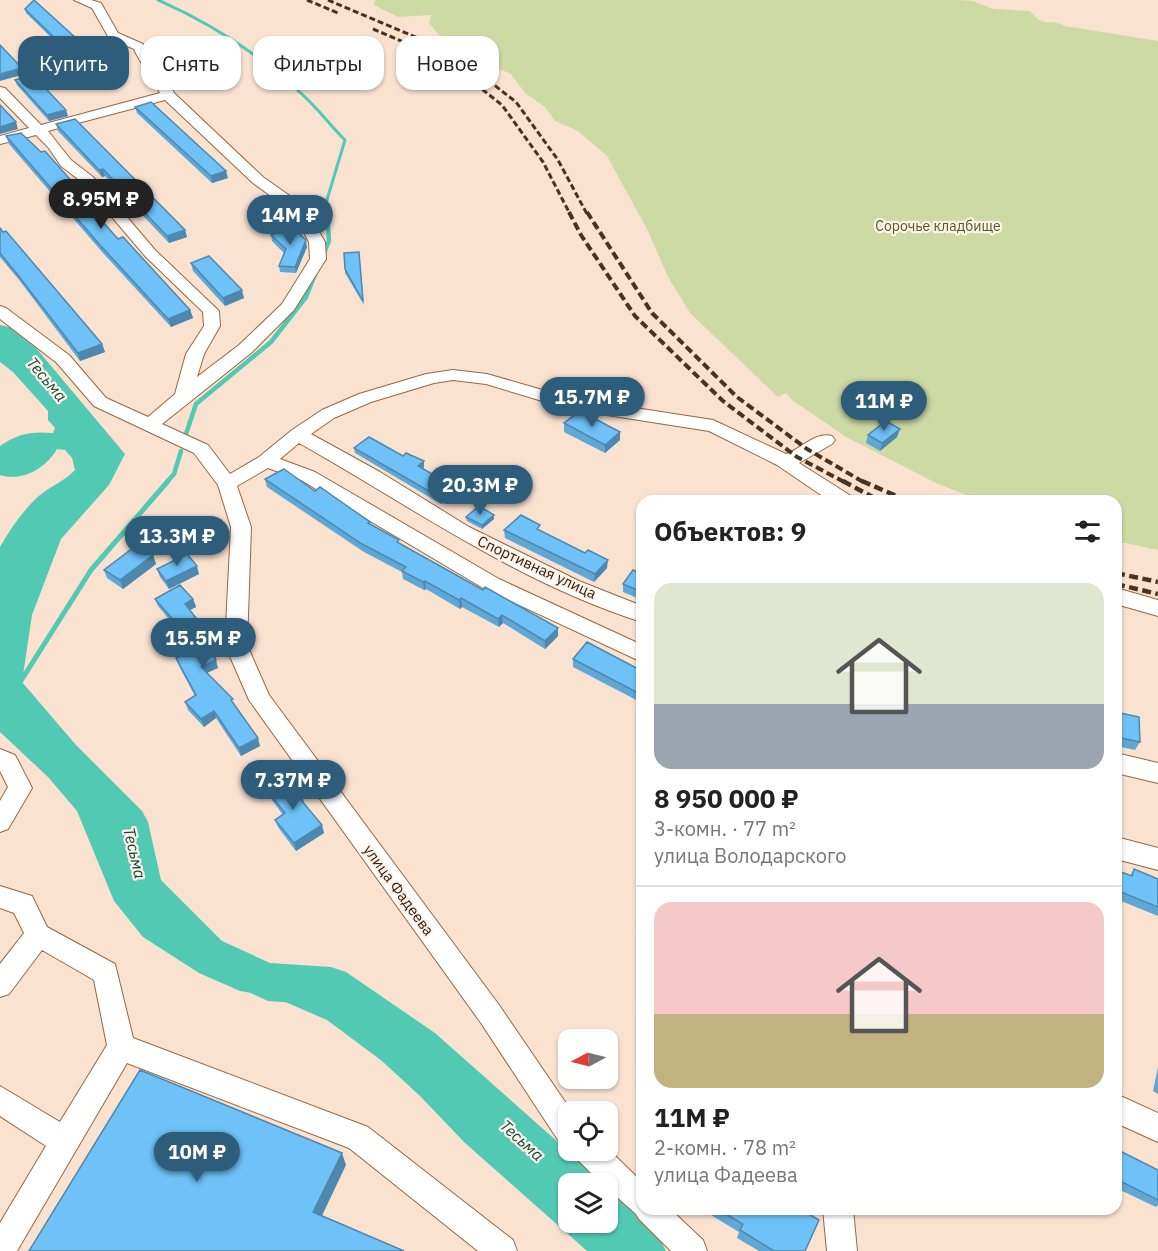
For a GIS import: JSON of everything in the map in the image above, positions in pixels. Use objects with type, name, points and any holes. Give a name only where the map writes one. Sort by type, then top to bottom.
[{"type":"street","points":[[80,0],[97,6],[113,35],[139,47],[147,63],[159,75],[168,95],[258,180],[299,209],[317,243],[318,259],[288,307],[245,350],[183,396],[151,424]]},
{"type":"street","points":[[0,91],[53,144],[66,162],[88,180],[115,209],[150,253],[211,311],[212,326],[195,354],[183,396]]},
{"type":"street","points":[[0,140],[168,95]]},
{"type":"street","name":"улица Фадеева","points":[[0,311],[63,359],[100,402],[201,449],[227,484],[241,527],[236,645],[260,700],[490,1014],[558,1115]]},
{"type":"street","points":[[227,484],[266,461],[298,434],[328,414],[365,398],[432,378],[453,375],[487,379],[569,403],[713,426],[784,461],[834,495]]},
{"type":"street","name":"Спортивная улица","points":[[298,434],[373,476],[462,532],[572,586],[636,612]]},
{"type":"street","points":[[784,461],[797,457],[825,440]]},
{"type":"street","points":[[266,461],[308,476],[492,585],[636,651]]},
{"type":"street","points":[[1122,598],[1158,608]]},
{"type":"street","points":[[0,758],[7,762],[20,788],[0,822]]},
{"type":"street","points":[[1122,764],[1158,773]]},
{"type":"street","points":[[1122,850],[1158,860]]},
{"type":"street","points":[[0,897],[23,904],[38,936],[106,973],[121,1047],[0,1251]]},
{"type":"street","points":[[0,985],[38,936]]},
{"type":"street","points":[[121,1047],[358,1137],[502,1251]]},
{"type":"street","points":[[0,1100],[65,1142]]},
{"type":"street","points":[[1122,1111],[1158,1128]]},
{"type":"street","points":[[599,1161],[636,1196]]},
{"type":"street","points":[[655,1215],[692,1251]]},
{"type":"street","points":[[839,1215],[842,1251]]},
{"type":"green space","name":"Сорочье кладбище","points":[[375,0],[957,0],[973,1],[993,9],[1030,11],[1043,22],[1158,41],[1158,550],[1122,542],[1122,495],[966,495],[936,483],[846,437],[792,400],[786,393],[778,397],[690,313],[668,277],[648,231],[607,156],[578,131],[555,121],[544,106],[525,93],[511,74],[499,69],[499,36],[441,36],[429,23],[431,15],[398,17],[374,5]]},
{"type":"water","points":[[0,337],[47,376],[106,434],[110,448],[99,472],[62,502],[37,533],[5,618],[5,658],[16,713],[43,739],[76,761],[97,789],[113,819],[128,863],[159,915],[201,953],[248,973],[313,985],[371,1018],[424,1054],[443,1082],[500,1143],[558,1189],[558,1225],[465,1143],[420,1096],[382,1061],[327,1020],[274,997],[240,991],[199,973],[143,937],[114,901],[77,811],[48,777],[0,732],[0,547],[8,533],[34,501],[75,470],[72,458],[65,450],[57,449],[47,462],[33,472],[17,477],[0,475],[0,446],[25,434],[53,433],[55,428],[48,420],[48,411],[13,372],[0,362]]},
{"type":"water","points":[[567,1233],[607,1233],[626,1251],[587,1251]]},
{"type":"building","points":[[34,0],[74,36],[53,36],[25,9]]},
{"type":"building","points":[[0,45],[18,64],[18,69],[0,74]]},
{"type":"building","points":[[24,90],[47,90],[66,110],[47,115]]},
{"type":"building","points":[[151,102],[226,171],[211,176],[135,107]]},
{"type":"building","points":[[0,105],[16,122],[0,127]]},
{"type":"building","points":[[75,119],[185,230],[167,236],[103,169],[99,170],[56,124]]},
{"type":"building","points":[[21,133],[41,152],[45,151],[99,212],[95,213],[118,239],[123,237],[190,310],[168,319],[100,245],[6,136]]},
{"type":"building","points":[[292,227],[306,240],[295,267],[279,266],[286,249],[271,235]]},
{"type":"building","points":[[0,228],[3,232],[6,231],[102,344],[78,353],[0,253]]},
{"type":"building","points":[[359,252],[363,301],[345,269],[344,253]]},
{"type":"building","points":[[209,256],[242,290],[223,298],[191,263]]},
{"type":"building","points":[[580,411],[620,432],[605,445],[564,423]]},
{"type":"building","points":[[886,421],[900,429],[882,443],[868,435]]},
{"type":"building","points":[[369,437],[403,456],[406,453],[424,461],[418,466],[455,487],[441,498],[354,448]]},
{"type":"building","points":[[284,469],[315,491],[320,487],[370,522],[368,523],[399,540],[397,542],[483,590],[485,587],[558,628],[545,641],[502,615],[498,619],[461,598],[459,600],[402,571],[406,567],[362,544],[265,479]]},
{"type":"building","points":[[479,506],[494,515],[482,525],[466,517]]},
{"type":"building","points":[[521,515],[540,525],[537,529],[585,553],[588,550],[608,560],[595,574],[504,530]]},
{"type":"building","points":[[137,545],[153,555],[120,580],[104,570]]},
{"type":"building","points":[[187,554],[197,566],[166,581],[157,569]]},
{"type":"building","points":[[633,570],[636,571],[636,589],[623,584]]},
{"type":"building","points":[[180,585],[193,599],[185,604],[204,628],[199,631],[216,660],[201,667],[233,699],[231,700],[258,738],[239,748],[214,711],[201,719],[185,702],[196,695],[176,658],[189,652],[169,626],[176,623],[155,599]]},
{"type":"building","points":[[587,642],[636,668],[636,692],[573,659]]},
{"type":"building","points":[[1122,713],[1139,717],[1140,742],[1122,738]]},
{"type":"building","points":[[286,777],[322,825],[294,843],[275,820],[285,813],[266,789]]},
{"type":"building","points":[[1134,869],[1158,879],[1158,907],[1122,892],[1122,872],[1132,876]]},
{"type":"building","points":[[140,1070],[342,1153],[313,1212],[404,1251],[29,1251]]},
{"type":"building","points":[[1122,1152],[1158,1170],[1158,1200],[1122,1182]]},
{"type":"building","points":[[727,1215],[811,1215],[819,1220],[805,1251],[774,1251],[740,1230],[743,1224]]},
{"type":"waterway","points":[[158,0],[217,30],[271,67],[304,96],[345,140],[326,203],[327,214]]},
{"type":"waterway","points":[[323,255],[329,241],[327,212]]},
{"type":"waterway","points":[[186,434],[196,404],[271,342],[306,297],[316,272]]},
{"type":"waterway","name":"Тесьма","points":[[0,333],[27,354],[110,454],[99,478],[47,534],[16,615],[4,685],[63,755],[129,822],[143,889],[208,954],[268,982],[331,986],[420,1048],[559,1173]]},
{"type":"waterway","points":[[166,483],[174,474],[181,451]]},
{"type":"waterway","points":[[12,695],[91,570],[168,481]]},
{"type":"waterway","name":"Тесьма","points":[[618,1228],[642,1251]]},
{"type":"railway","points":[[307,0],[338,13]]},
{"type":"railway","points":[[328,0],[453,53],[516,102],[558,160],[587,214]]},
{"type":"railway","points":[[373,29],[444,59],[502,105],[543,162],[570,214]]},
{"type":"railway","points":[[569,212],[581,235],[635,316],[723,401],[797,457],[846,483]]},
{"type":"railway","points":[[587,212],[652,313],[737,397],[807,449],[865,483]]},
{"type":"railway","points":[[843,481],[869,495]]},
{"type":"railway","points":[[862,481],[894,495]]},
{"type":"railway","points":[[1122,574],[1158,582]]},
{"type":"railway","points":[[1122,585],[1158,594]]}]
